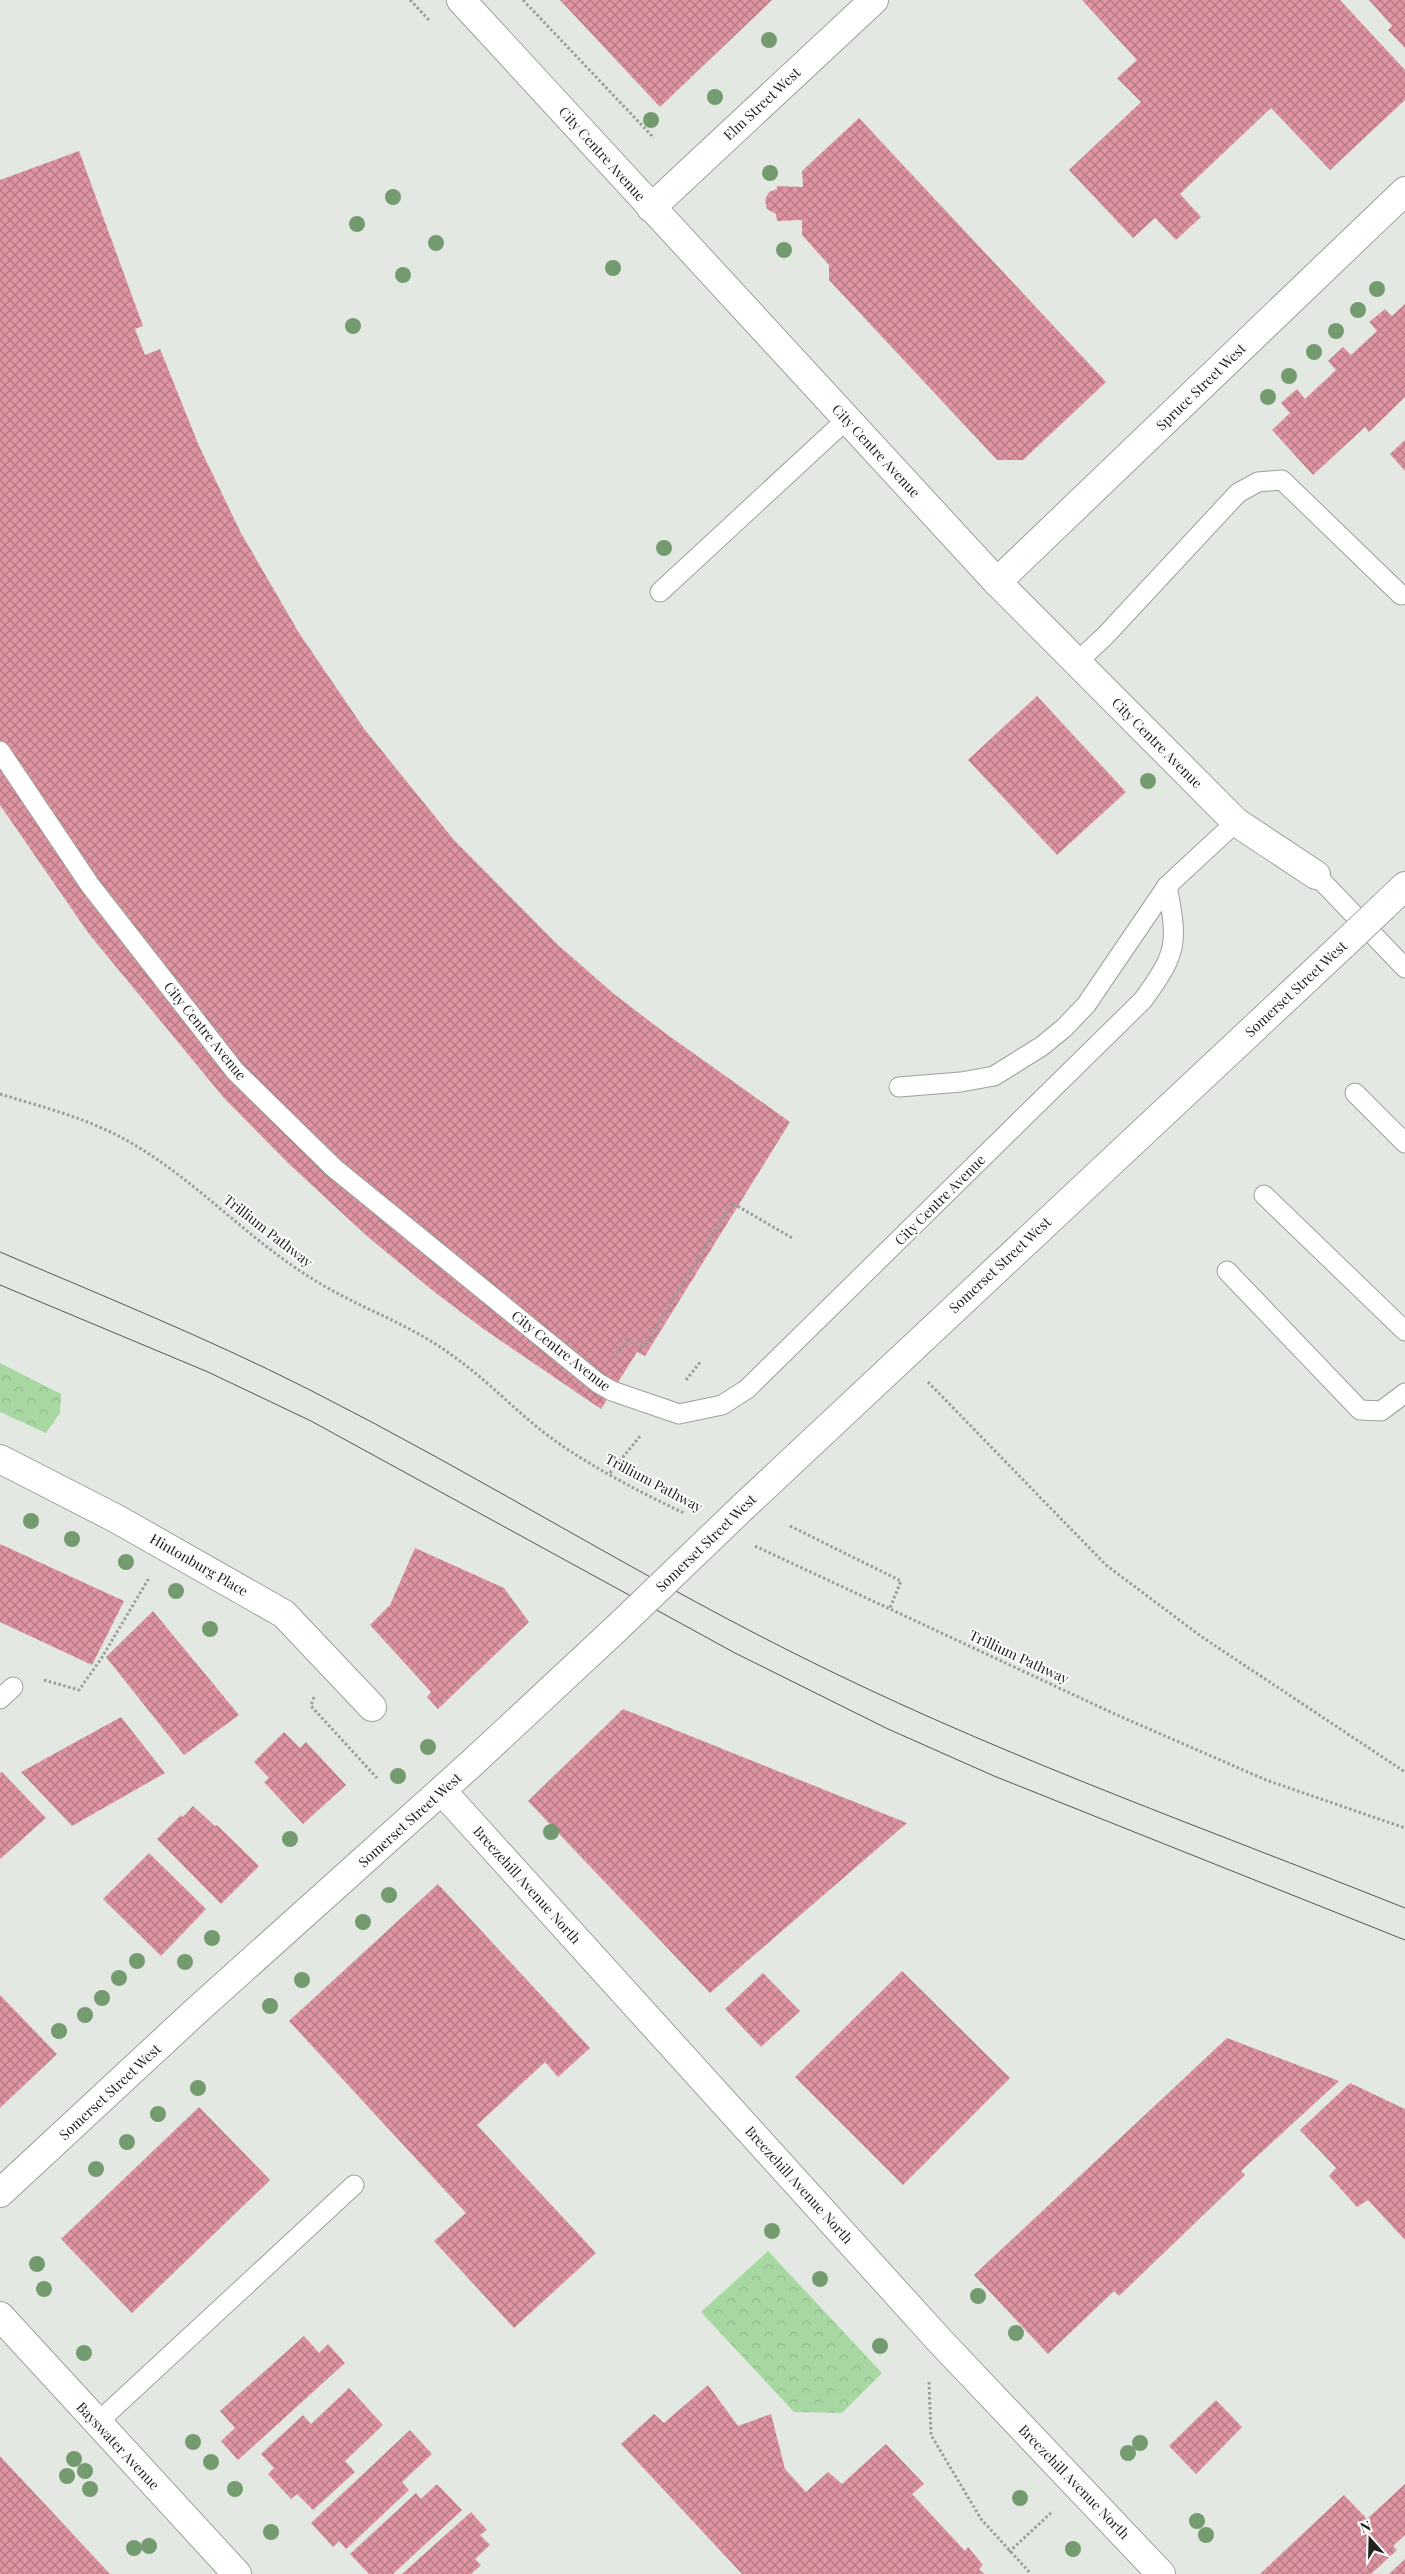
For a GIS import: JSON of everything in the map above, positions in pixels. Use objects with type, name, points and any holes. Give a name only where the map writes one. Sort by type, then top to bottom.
[{"type":"street","name":"City Centre Avenue","points":[[461,0],[997,582],[1076,663],[1236,822],[1316,875]]},
{"type":"street","name":"Elm Street West","points":[[651,208],[874,0]]},
{"type":"street","name":"Spruce Street West","points":[[997,582],[1400,206]]},
{"type":"street","name":"Somerset Street West","points":[[0,2194],[195,2012],[442,1791],[1405,886]]},
{"type":"street","name":"Hintonburg Place","points":[[0,1459],[117,1519],[284,1614],[372,1707]]},
{"type":"street","name":"Breezehill Avenue North","points":[[442,1791],[940,2341],[1162,2574]]},
{"type":"street","name":"Bayswater Avenue","points":[[0,2316],[237,2574]]},
{"type":"lane","points":[[660,592],[846,419]]},
{"type":"lane","points":[[1076,663],[1105,636],[1238,493],[1258,482],[1282,480],[1401,595]]},
{"type":"lane","name":"City Centre Avenue","points":[[0,750],[90,885],[235,1071],[334,1168],[598,1382],[612,1391],[679,1414],[722,1405],[747,1389],[1143,1000],[1166,969],[1173,948],[1174,921],[1167,886]]},
{"type":"lane","points":[[899,1087],[961,1082],[994,1076],[1042,1046],[1064,1028],[1086,1005],[1167,886],[1236,822]]},
{"type":"lane","points":[[1316,875],[1405,968]]},
{"type":"lane","points":[[1356,1092],[1403,1136]]},
{"type":"lane","points":[[1264,1195],[1405,1331]]},
{"type":"lane","points":[[1227,1271],[1360,1410],[1381,1411],[1405,1393]]},
{"type":"lane","points":[[97,2423],[354,2185]]},
{"type":"path","points":[[523,0],[654,138]]},
{"type":"path","name":"Trillium Pathway","points":[[0,1094],[83,1120],[125,1139],[182,1177],[263,1245],[312,1279],[413,1330],[442,1347],[471,1368],[537,1427],[572,1452],[652,1498],[687,1514]]},
{"type":"path","points":[[644,1347],[732,1203],[794,1240]]},
{"type":"path","points":[[903,1357],[1106,1565],[1202,1637],[1405,1772]]},
{"type":"path","points":[[790,1526],[901,1581],[890,1608]]},
{"type":"path","name":"Trillium Pathway","points":[[749,1543],[1117,1715],[1266,1780],[1405,1828]]},
{"type":"path","points":[[6,1693],[41,1679],[79,1690],[101,1659],[166,1547]]},
{"type":"path","points":[[353,1752],[378,1778]]},
{"type":"path","points":[[930,2374],[928,2388],[931,2435],[981,2518],[1009,2552],[1031,2574]]},
{"type":"path","points":[[1009,2552],[1055,2509]]},
{"type":"green space","points":[[0,1363],[61,1394],[60,1413],[46,1433],[0,1412]]},
{"type":"green space","points":[[768,2251],[882,2373],[842,2413],[794,2412],[701,2312]]},
{"type":"building","points":[[560,0],[772,0],[660,107]]},
{"type":"building","points":[[1082,0],[1340,0],[1405,70],[1405,100],[1330,170],[1271,108],[1180,194],[1201,217],[1176,240],[1155,218],[1133,238],[1069,170],[1141,102],[1117,78],[1137,60]]},
{"type":"building","points":[[1369,0],[1405,0],[1405,48],[1388,30],[1392,26]]},
{"type":"building","points":[[859,118],[1106,382],[1023,460],[997,460],[829,280],[829,265],[802,235],[802,220],[777,221],[776,214],[767,209],[765,200],[769,192],[777,189],[777,186],[803,187],[802,171]]},
{"type":"building","points":[[79,151],[143,326],[135,329],[145,355],[160,349],[199,446],[241,533],[299,633],[365,730],[454,840],[557,944],[614,994],[665,1033],[790,1122],[645,1356],[637,1352],[601,1409],[485,1330],[437,1294],[368,1237],[289,1164],[224,1098],[89,934],[0,805],[0,180]]},
{"type":"building","points":[[1405,304],[1405,397],[1369,432],[1365,427],[1313,475],[1272,430],[1290,413],[1281,403],[1297,389],[1305,399],[1336,370],[1328,361],[1343,347],[1351,355],[1377,331],[1369,322],[1385,309],[1392,316]]},
{"type":"building","points":[[1405,440],[1405,471],[1390,454]]},
{"type":"building","points":[[1037,696],[1126,792],[1057,855],[968,760]]},
{"type":"building","points":[[0,1544],[124,1601],[92,1665],[0,1622]]},
{"type":"building","points":[[415,1548],[504,1588],[529,1622],[438,1709],[427,1697],[431,1692],[370,1625],[390,1605]]},
{"type":"building","points":[[153,1611],[239,1715],[184,1755],[106,1657]]},
{"type":"building","points":[[623,1709],[907,1823],[710,1993],[528,1801]]},
{"type":"building","points":[[121,1717],[165,1773],[72,1826],[21,1772]]},
{"type":"building","points":[[284,1732],[300,1748],[306,1742],[346,1785],[303,1824],[264,1782],[269,1778],[254,1762]]},
{"type":"building","points":[[2,1772],[46,1818],[0,1859],[0,1773]]},
{"type":"building","points":[[193,1806],[215,1826],[217,1825],[259,1866],[221,1904],[157,1839]]},
{"type":"building","points":[[149,1853],[206,1909],[161,1956],[103,1899]]},
{"type":"building","points":[[438,1884],[590,2048],[558,2077],[545,2062],[477,2125],[596,2253],[514,2328],[434,2241],[466,2213],[289,2021]]},
{"type":"building","points":[[902,1971],[1010,2078],[903,2185],[795,2077]]},
{"type":"building","points":[[763,1973],[800,2011],[761,2047],[725,2009]]},
{"type":"building","points":[[0,1995],[57,2054],[0,2108]]},
{"type":"building","points":[[1227,2038],[1339,2081],[1241,2171],[1245,2175],[1119,2296],[1114,2291],[1048,2354],[974,2275]]},
{"type":"building","points":[[1350,2083],[1405,2109],[1405,2240],[1368,2200],[1357,2207],[1329,2176],[1336,2168],[1300,2130]]},
{"type":"building","points":[[199,2107],[270,2180],[132,2313],[61,2239]]},
{"type":"building","points":[[304,2336],[319,2353],[328,2344],[345,2363],[238,2460],[221,2441],[235,2428],[220,2411]]},
{"type":"building","points":[[708,2385],[738,2426],[771,2414],[785,2469],[806,2492],[828,2472],[842,2484],[886,2444],[924,2484],[912,2494],[965,2551],[968,2547],[983,2565],[979,2569],[984,2574],[742,2574],[621,2444],[654,2414],[664,2423]]},
{"type":"building","points":[[349,2388],[383,2425],[345,2461],[355,2472],[313,2510],[297,2494],[291,2499],[268,2474],[274,2468],[261,2454],[303,2415],[311,2424]]},
{"type":"building","points":[[1216,2400],[1242,2427],[1196,2474],[1169,2446]]},
{"type":"building","points":[[410,2430],[432,2454],[402,2482],[409,2490],[346,2549],[339,2541],[333,2547],[311,2523]]},
{"type":"building","points":[[0,2456],[110,2574],[0,2574]]},
{"type":"building","points":[[437,2484],[462,2510],[393,2574],[369,2574],[350,2554],[416,2493],[421,2499]]},
{"type":"building","points":[[1405,2484],[1405,2535],[1393,2546],[1397,2550],[1371,2574],[1260,2574],[1344,2495],[1367,2519]]},
{"type":"building","points":[[471,2512],[487,2530],[480,2535],[490,2545],[475,2559],[481,2565],[471,2574],[402,2574]]},
{"type":"building","points":[[1405,2559],[1405,2574],[1389,2574]]},
{"type":"tram line","points":[[0,1252],[193,1335],[306,1388],[372,1422],[696,1602],[828,1670],[970,1735],[1042,1765],[1405,1908]]},
{"type":"tram line","points":[[0,1285],[208,1372],[311,1421],[735,1653],[888,1729],[994,1776],[1405,1940]]}]
